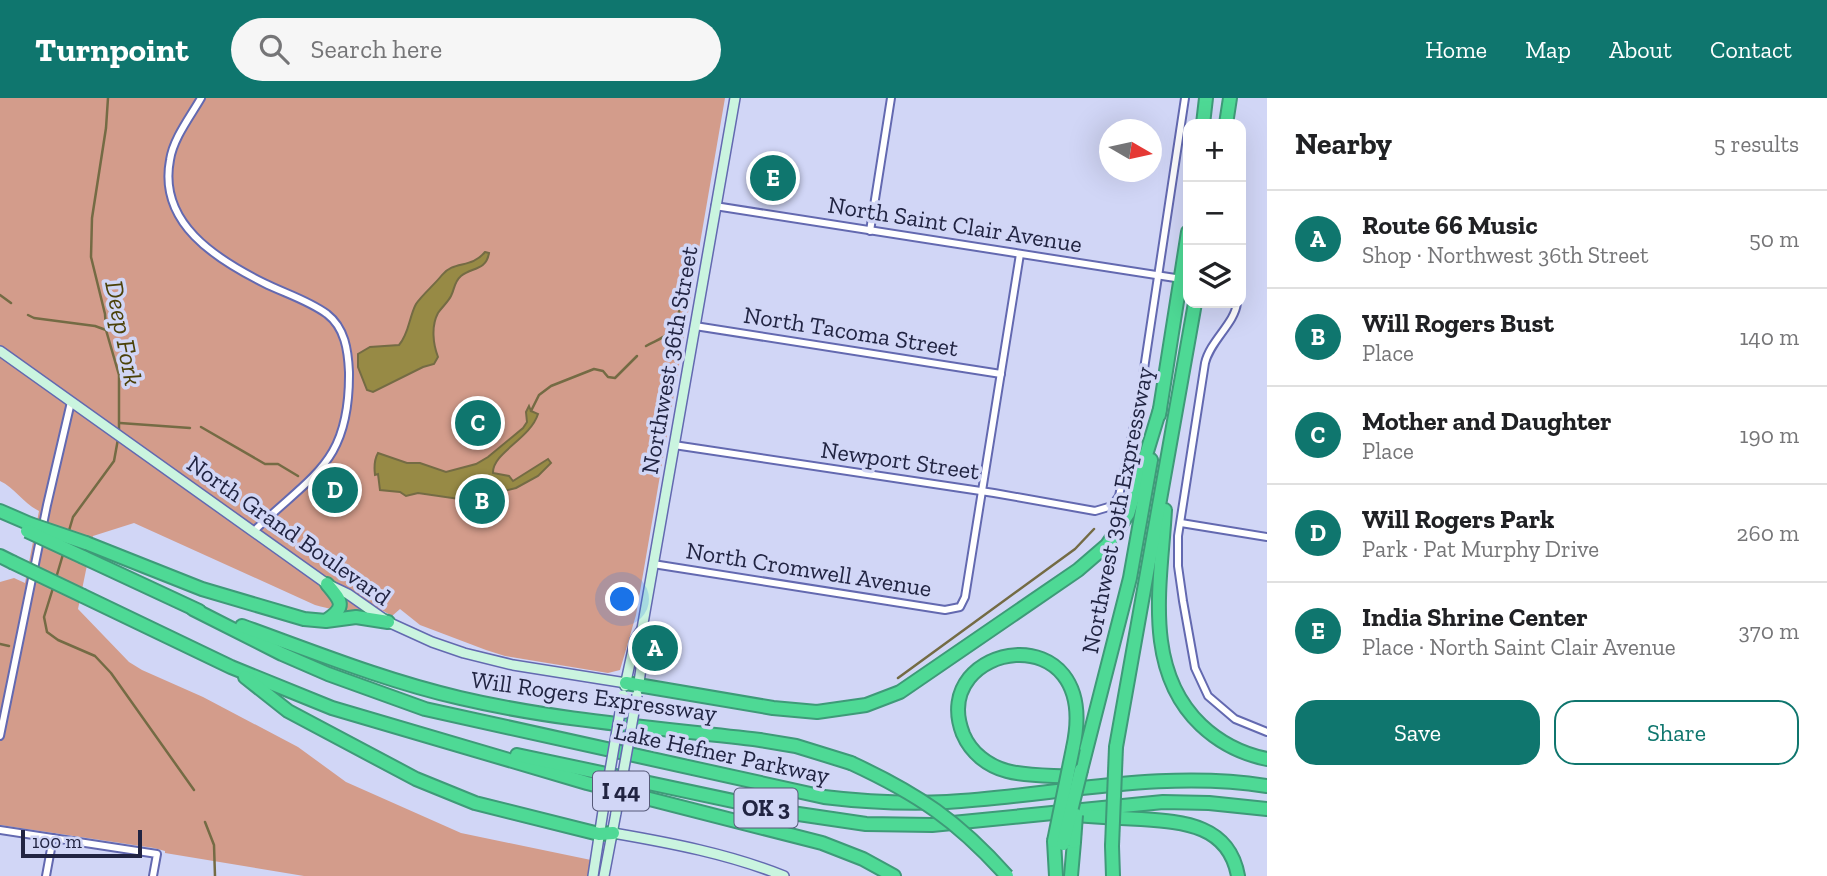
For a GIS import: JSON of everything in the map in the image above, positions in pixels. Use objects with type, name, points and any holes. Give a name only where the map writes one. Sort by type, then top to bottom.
[{"type":"highway","points":[[1204,119],[1206,98]]},
{"type":"highway","points":[[1227,119],[1230,98]]},
{"type":"highway","name":"Northwest 39th Expressway","points":[[1063,842],[1130,578],[1183,285]]},
{"type":"highway","name":"Northwest 39th Expressway","points":[[1113,876],[1116,747],[1194,308]]},
{"type":"highway","points":[[631,690],[817,712],[854,709],[900,692],[1078,570],[1107,545],[1128,514],[1160,409]]},
{"type":"highway","points":[[1167,461],[1159,610],[1162,649],[1168,675],[1185,708],[1207,731],[1231,747],[1267,759]]},
{"type":"highway","points":[[0,511],[28,527],[86,543],[213,593],[304,620],[326,621],[356,617],[388,622]]},
{"type":"highway","name":"Will Rogers Expressway","points":[[0,518],[28,527],[83,557],[193,609],[387,678],[460,698],[529,712],[760,740],[796,746],[851,763],[909,791],[941,813],[981,846],[1007,876]]},
{"type":"highway","name":"I 44","points":[[6,559],[230,667],[332,708],[587,783],[808,839],[844,850],[894,876]]},
{"type":"highway","points":[[326,621],[338,612],[340,605],[327,584]]},
{"type":"highway","name":"Lake Hefner Parkway","points":[[193,609],[305,664],[425,709],[824,797],[883,803],[946,802],[1129,782],[1214,781],[1267,786]]},
{"type":"highway","points":[[1057,876],[1063,842],[1073,748],[1076,726],[1074,697],[1066,679],[1054,666],[1031,656],[1008,655],[986,663],[969,680],[960,702],[960,726],[970,747],[988,763],[1019,773],[1129,782]]},
{"type":"highway","points":[[230,667],[288,711],[416,779],[497,809],[599,834],[613,833]]},
{"type":"highway","name":"Lake Hefner Parkway","points":[[448,742],[833,820],[886,825],[932,825],[1163,802],[1267,809]]},
{"type":"highway","points":[[1044,813],[1192,825],[1213,834],[1227,848],[1238,876]]},
{"type":"highway","points":[[1063,842],[1071,876]]},
{"type":"main road","name":"Northwest 36th Street","points":[[593,876],[603,811],[645,641],[642,629],[735,98]]},
{"type":"main road","name":"North Grand Boulevard","points":[[0,351],[327,584],[348,594],[388,622],[432,642],[481,658],[631,690]]},
{"type":"main road","name":"Northwest 36th Street","points":[[604,876],[616,813],[631,690]]},
{"type":"main road","points":[[613,833],[705,850],[784,876]]},
{"type":"street","points":[[201,98],[170,158],[170,192],[183,222],[198,242],[222,260],[331,317],[341,332],[348,352],[348,399],[339,443],[327,463],[312,479],[254,531]]},
{"type":"street","points":[[870,231],[891,98]]},
{"type":"street","points":[[1158,276],[1185,98]]},
{"type":"street","name":"North Saint Clair Avenue","points":[[715,206],[1183,280]]},
{"type":"street","points":[[983,492],[1020,254]]},
{"type":"street","name":"Newport Street","points":[[674,446],[1095,511],[1109,509],[1117,501],[1139,402],[1158,276]]},
{"type":"street","points":[[1236,308],[1209,351],[1205,363],[1181,523],[1178,566],[1195,668],[1208,696],[1234,719],[1267,732]]},
{"type":"street","name":"North Tacoma Street","points":[[695,326],[1001,374]]},
{"type":"street","points":[[0,736],[71,401]]},
{"type":"street","name":"North Cromwell Avenue","points":[[653,565],[945,610],[958,608],[965,597],[983,492]]},
{"type":"street","points":[[1181,523],[1267,537]]},
{"type":"street","points":[[0,830],[157,854],[153,876]]},
{"type":"street","points":[[46,876],[53,838]]},
{"type":"shaded area","points":[[0,98],[725,98],[636,615],[620,670],[608,673],[505,656],[420,625],[400,609],[392,616],[380,609],[348,612],[315,605],[134,523],[93,536],[78,609],[129,662],[298,747],[346,782],[461,833],[591,860],[589,876],[304,876],[165,853],[154,848],[0,825],[0,582],[14,578],[25,583],[39,511],[0,481]]},
{"type":"shaded area","points":[[485,252],[489,253],[485,263],[459,278],[450,298],[438,313],[433,335],[438,357],[434,364],[373,392],[367,390],[358,367],[358,354],[370,347],[399,345],[416,304],[425,293],[447,270],[474,261]]},
{"type":"shaded area","points":[[529,406],[531,411],[538,414],[534,423],[498,459],[493,473],[509,476],[513,481],[548,459],[551,463],[538,476],[516,488],[493,494],[471,492],[459,499],[418,493],[406,496],[400,492],[380,490],[378,474],[375,475],[374,469],[378,453],[446,472],[476,464],[523,428],[527,422],[526,412]]},
{"type":"waterway","name":"Deep Fork","points":[[108,98],[92,218],[91,257],[105,314],[106,330],[119,375],[119,433]]},
{"type":"waterway","points":[[646,346],[670,332],[674,326],[680,307],[688,257],[695,256]]},
{"type":"waterway","points":[[0,295],[11,303]]},
{"type":"waterway","points":[[28,315],[106,330]]},
{"type":"waterway","points":[[531,411],[539,395],[551,386],[594,369],[615,378],[637,356]]},
{"type":"waterway","points":[[120,423],[190,428]]},
{"type":"waterway","points":[[201,427],[265,464],[278,464],[298,476]]},
{"type":"waterway","name":"Deep Fork","points":[[68,534],[73,517],[114,461],[118,439]]},
{"type":"waterway","points":[[898,678],[1075,549],[1094,529]]},
{"type":"waterway","name":"Deep Fork","points":[[56,578],[64,551]]},
{"type":"waterway","name":"Deep Fork","points":[[53,588],[44,617],[47,632],[58,640],[95,656],[111,673],[194,790]]},
{"type":"waterway","points":[[0,644],[9,646]]},
{"type":"waterway","name":"Deep Fork","points":[[205,822],[214,845],[215,876]]},
{"type":"place","name":"India Shrine Center","points":[[773,178]]},
{"type":"place","name":"Mother and Daughter","points":[[478,423]]},
{"type":"place","name":"Will Rogers Park","points":[[335,490]]},
{"type":"place","name":"Will Rogers Bust","points":[[482,501]]},
{"type":"place","name":"Route 66 Music","points":[[655,648]]}]
